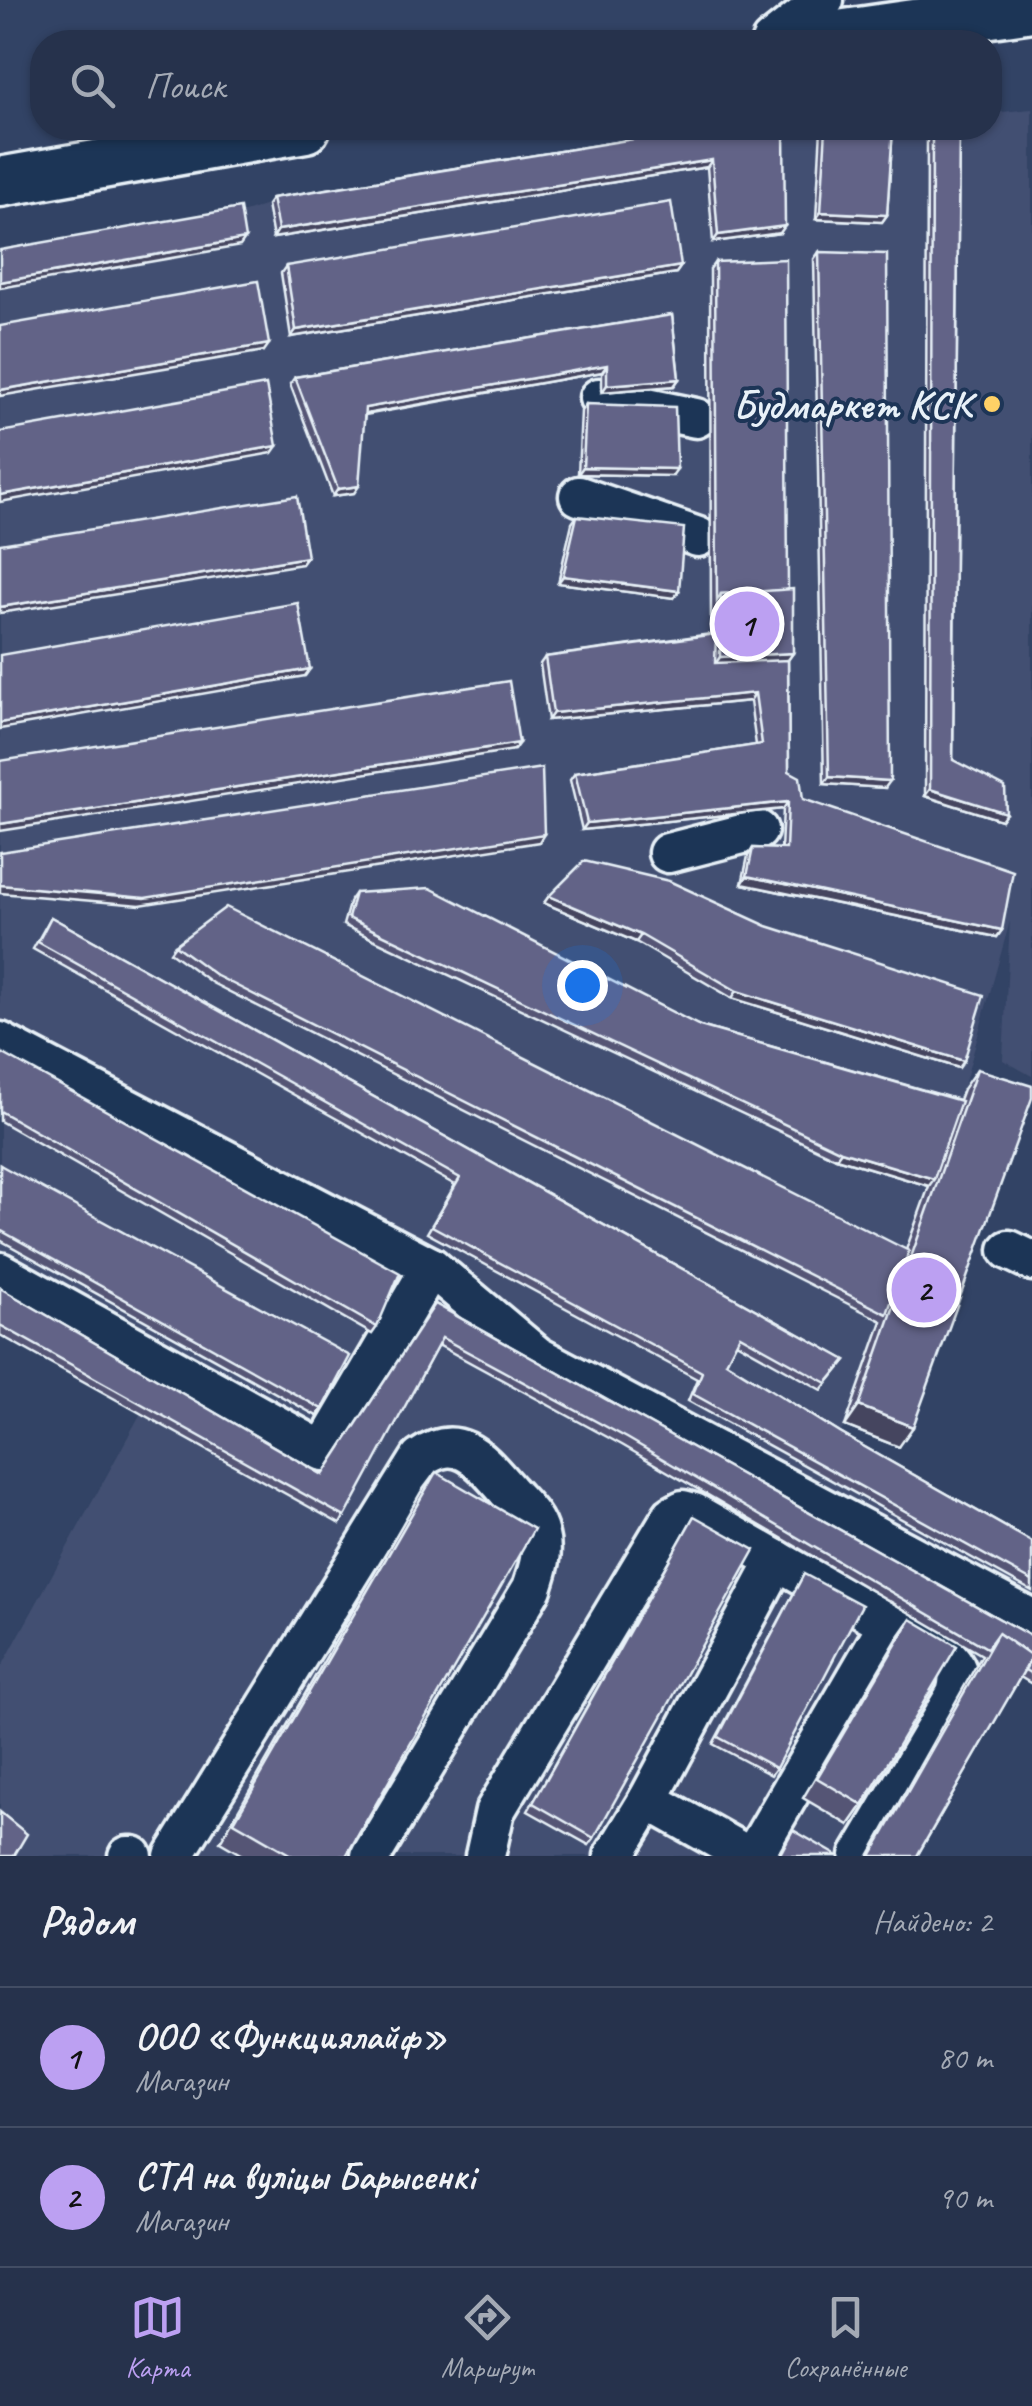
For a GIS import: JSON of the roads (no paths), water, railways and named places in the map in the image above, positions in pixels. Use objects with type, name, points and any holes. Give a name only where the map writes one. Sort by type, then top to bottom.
[{"type":"main road","points":[[836,30],[924,7],[1032,7]]},
{"type":"main road","points":[[0,182],[237,140]]},
{"type":"street","points":[[786,30],[824,0]]},
{"type":"street","points":[[600,398],[696,418]]},
{"type":"street","points":[[579,496],[698,537]]},
{"type":"street","points":[[668,853],[758,830]]},
{"type":"street","points":[[0,1042],[431,1267],[537,1356],[1032,1619]]},
{"type":"street","points":[[0,1272],[323,1451],[431,1267]]},
{"type":"street","points":[[174,1856],[420,1459],[434,1449],[458,1447],[478,1457],[534,1521],[542,1558],[532,1588],[370,1856]]},
{"type":"street","points":[[485,1856],[494,1811],[672,1516],[683,1510],[949,1658],[956,1666],[960,1680],[956,1694],[860,1856]]},
{"type":"street","points":[[614,1856],[777,1560]]},
{"type":"street","points":[[648,1800],[767,1845],[888,1624]]},
{"type":"place","name":"Будмаркет КСК","points":[[992,404]]},
{"type":"place","name":"ООО «Функциялайф»","points":[[747,624]]},
{"type":"place","name":"СТА на вуліцы Барысенкі","points":[[924,1290]]}]
